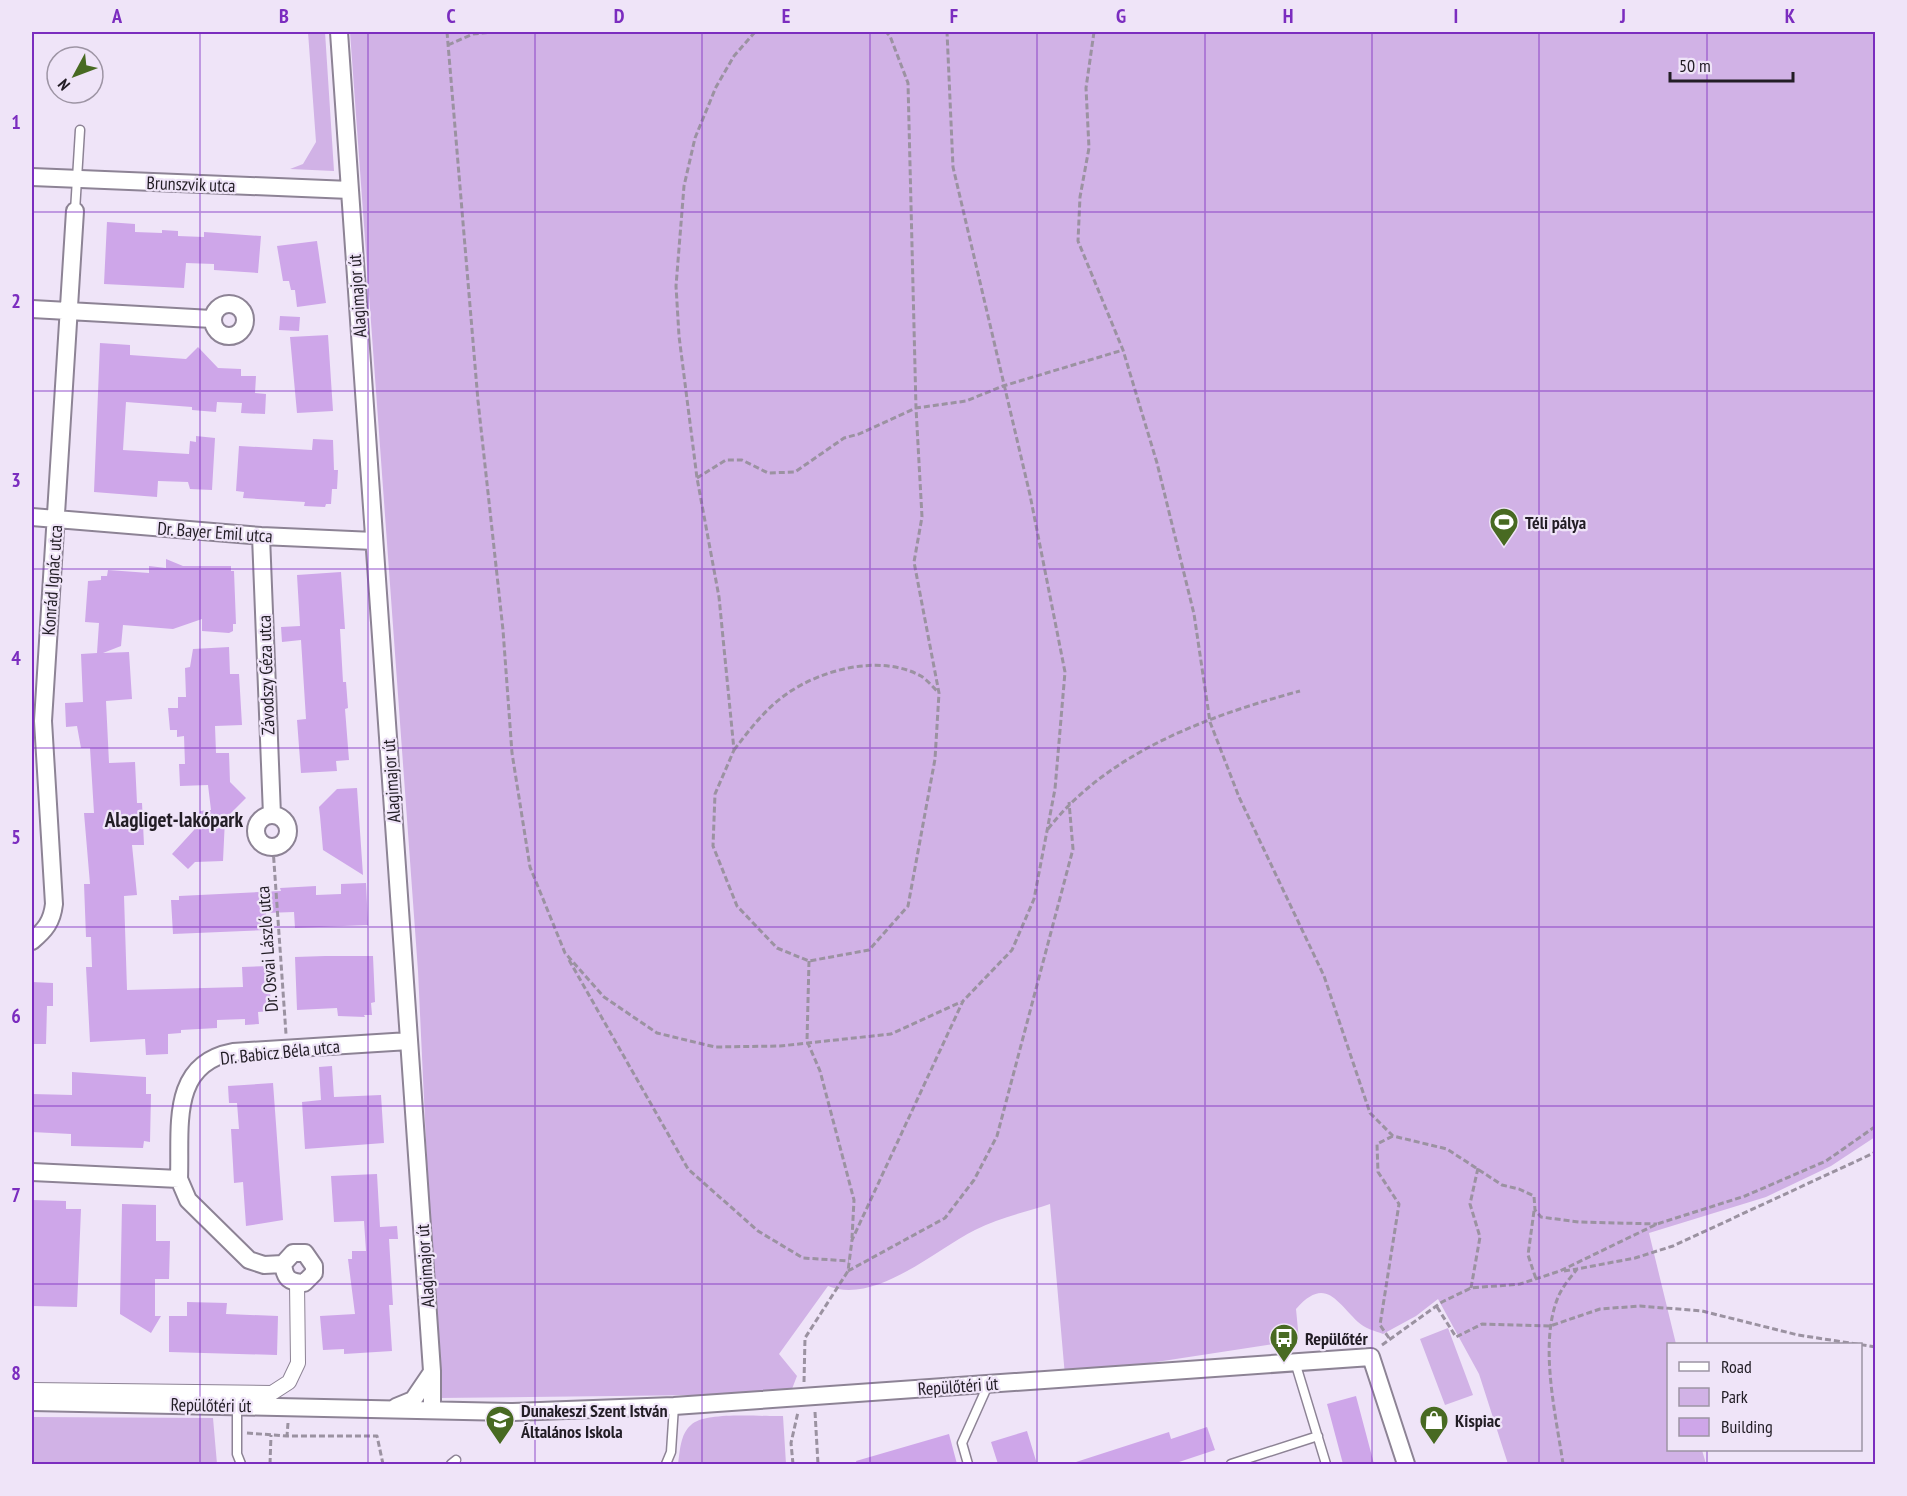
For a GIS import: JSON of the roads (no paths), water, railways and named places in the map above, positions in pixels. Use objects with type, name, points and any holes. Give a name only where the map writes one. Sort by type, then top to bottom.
[{"type":"street","name":"Alagimajor út","points":[[339,32],[432,1371]]},
{"type":"street","name":"Brunszvik utca","points":[[32,177],[350,190]]},
{"type":"street","name":"Konrád Ignác utca","points":[[32,941],[45,930],[52,918],[54,904],[37,720],[56,519],[75,211]]},
{"type":"street","points":[[32,309],[212,319]]},
{"type":"street","name":"Dr. Bayer Emil utca","points":[[32,517],[261,536],[374,541]]},
{"type":"street","name":"Závodszy Géza utca","points":[[261,536],[272,815]]},
{"type":"street","points":[[272,815],[280,817],[288,830],[285,842],[273,848],[260,842],[255,831],[258,822],[272,815]]},
{"type":"street","name":"Dr. Babicz Béla utca","points":[[179,1179],[185,1089],[191,1076],[202,1064],[216,1056],[409,1041]]},
{"type":"street","points":[[32,1172],[179,1179],[188,1200],[249,1260],[264,1265],[283,1263],[293,1253],[305,1253],[314,1266],[314,1273],[304,1283],[291,1282],[284,1276],[283,1263]]},
{"type":"street","points":[[32,1390],[272,1393],[289,1382],[298,1363],[297,1283]]},
{"type":"street","name":"Repülőtéri út","points":[[32,1402],[513,1412],[674,1406],[1371,1357],[1406,1464]]},
{"type":"street","points":[[391,1409],[413,1400],[432,1371]]},
{"type":"street","points":[[432,1371],[432,1409]]},
{"type":"lane","points":[[75,211],[80,130]]},
{"type":"lane","points":[[1295,1362],[1326,1464]]},
{"type":"lane","points":[[968,1464],[962,1443],[988,1384]]},
{"type":"lane","points":[[237,1406],[237,1455],[241,1464]]},
{"type":"lane","points":[[666,1464],[671,1452],[674,1406]]},
{"type":"lane","points":[[1231,1464],[1318,1436]]},
{"type":"place","name":"Téli pálya","points":[[1504,548]]},
{"type":"place","name":"Repülőtér","points":[[1284,1364]]},
{"type":"place","name":"Dunakeszi Szent István Általános Iskola","points":[[500,1446]]},
{"type":"place","name":"Kispiac","points":[[1434,1446]]},
{"type":"district","name":"Alagliget-lakópark","points":[[174,819]]}]
